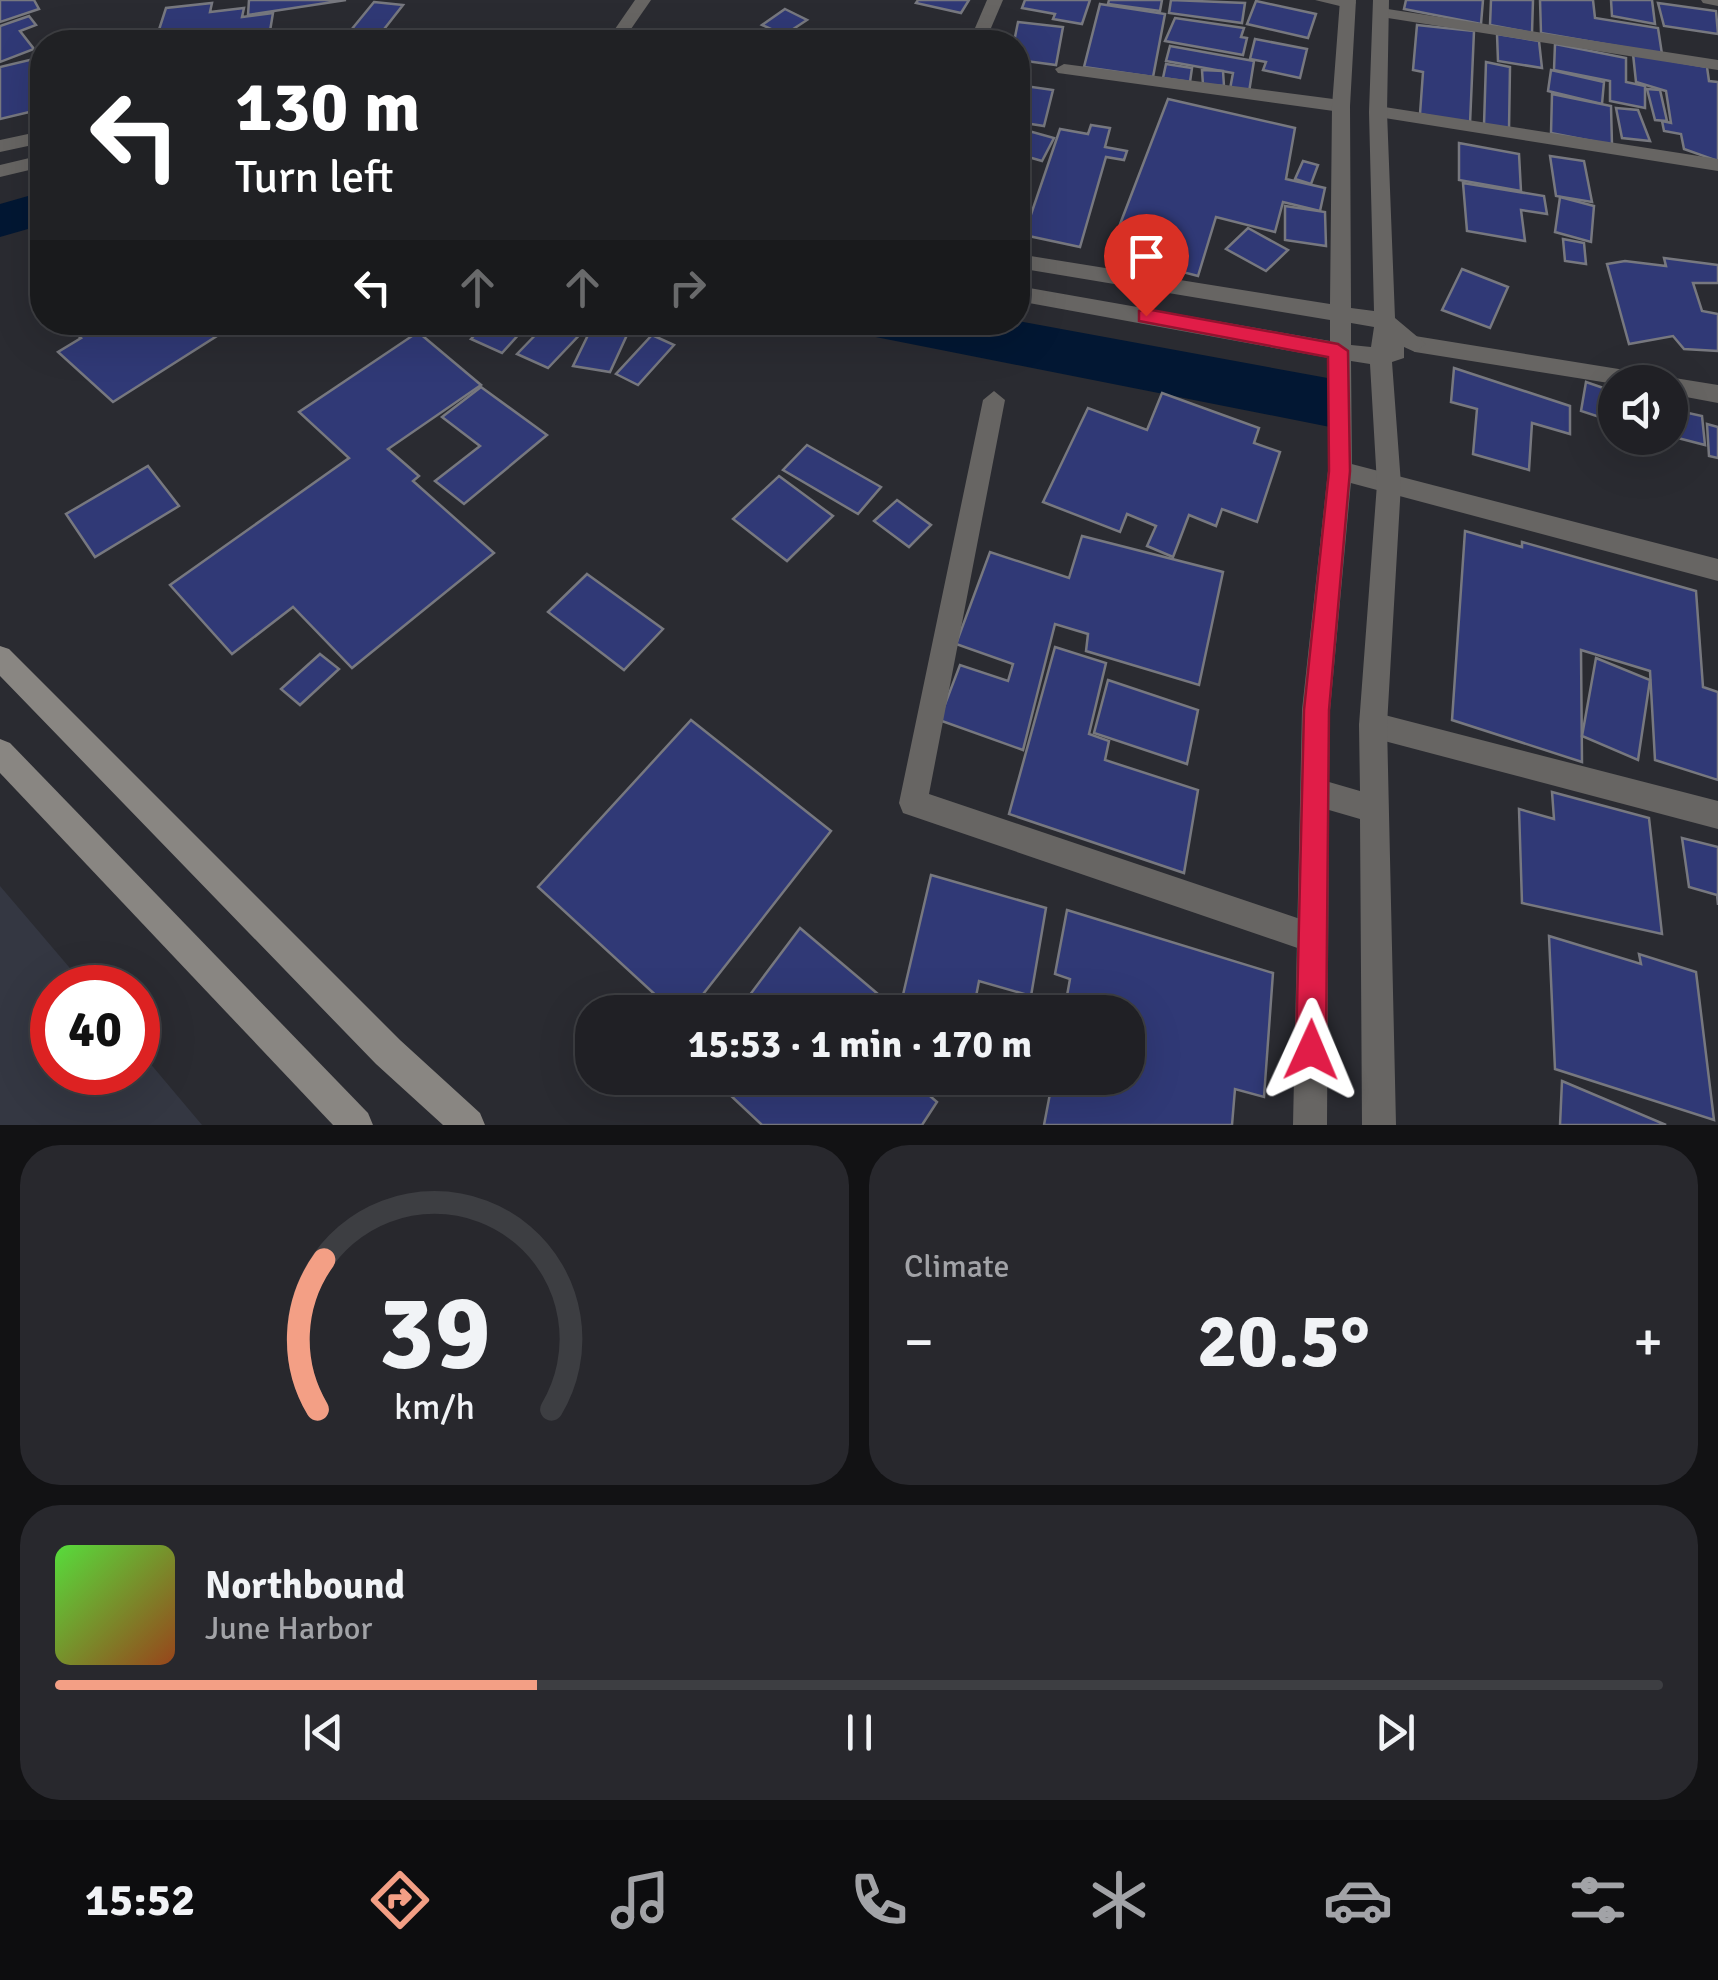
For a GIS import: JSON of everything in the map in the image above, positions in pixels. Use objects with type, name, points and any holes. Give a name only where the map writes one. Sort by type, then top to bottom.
[{"type":"main road","points":[[0,658],[388,1052],[468,1125]]},
{"type":"main road","points":[[0,753],[101,863],[356,1125]]},
{"type":"street","points":[[622,30],[643,0]]},
{"type":"street","points":[[983,30],[995,0]]},
{"type":"street","points":[[1709,0],[1718,1]]},
{"type":"street","points":[[1310,1125],[1316,710],[1340,471],[1340,1]]},
{"type":"street","points":[[1380,1125],[1373,725],[1389,484],[1381,357],[1385,321],[1378,112],[1381,7],[1718,65]]},
{"type":"street","points":[[1064,68],[1341,106]]},
{"type":"street","points":[[1378,112],[1718,165]]},
{"type":"street","points":[[0,146],[30,140]]},
{"type":"street","points":[[0,171],[30,164]]},
{"type":"street","points":[[1030,263],[1385,321],[1416,344],[1598,373]]},
{"type":"street","points":[[1030,296],[1381,357],[1416,344]]},
{"type":"street","points":[[1688,388],[1718,394]]},
{"type":"street","points":[[994,400],[913,803],[1312,938]]},
{"type":"street","points":[[1340,471],[1718,570]]},
{"type":"street","points":[[1373,725],[1718,815]]},
{"type":"street","points":[[1316,792],[1374,808]]},
{"type":"shaded area","points":[[0,886],[67,965],[30,965],[30,1095],[160,1095],[160,1075],[202,1125],[0,1125]]},
{"type":"water","points":[[30,195],[30,228],[0,237],[0,204]]},
{"type":"water","points":[[1030,323],[1333,379],[1335,428],[866,335],[1030,335]]},
{"type":"building","points":[[0,0],[34,0],[39,9],[0,22]]},
{"type":"building","points":[[249,0],[346,0],[248,15]]},
{"type":"building","points":[[969,0],[961,13],[916,3]]},
{"type":"building","points":[[1025,0],[1090,0],[1082,24],[1022,8]]},
{"type":"building","points":[[1109,0],[1162,0],[1160,11],[1108,4]]},
{"type":"building","points":[[1171,0],[1245,3],[1242,23],[1169,13]]},
{"type":"building","points":[[1406,0],[1483,0],[1481,24],[1404,9]]},
{"type":"building","points":[[1491,0],[1533,0],[1532,33],[1490,25]]},
{"type":"building","points":[[1540,0],[1593,0],[1595,18],[1658,28],[1662,54],[1541,33]]},
{"type":"building","points":[[1611,0],[1652,0],[1655,24],[1612,16]]},
{"type":"building","points":[[1256,1],[1316,14],[1308,38],[1247,24]]},
{"type":"building","points":[[374,2],[403,5],[383,30],[351,30]]},
{"type":"building","points":[[212,3],[210,12],[244,8],[242,17],[273,13],[270,30],[159,30],[166,8]]},
{"type":"building","points":[[1658,3],[1716,11],[1718,34],[1664,26]]},
{"type":"building","points":[[1100,4],[1165,14],[1153,77],[1084,67]]},
{"type":"building","points":[[785,9],[807,20],[792,30],[773,30],[762,25]]},
{"type":"building","points":[[29,16],[36,25],[20,31],[30,44],[30,51],[0,62],[0,26]]},
{"type":"building","points":[[1175,18],[1244,28],[1241,37],[1247,38],[1243,55],[1165,41]]},
{"type":"building","points":[[1018,22],[1063,27],[1056,65],[1030,62],[1030,30],[1016,30]]},
{"type":"building","points":[[1417,25],[1474,31],[1470,124],[1420,114],[1423,72],[1413,70]]},
{"type":"building","points":[[1497,34],[1539,41],[1542,68],[1498,61]]},
{"type":"building","points":[[1255,39],[1307,49],[1300,78],[1263,70],[1266,62],[1250,59]]},
{"type":"building","points":[[1555,44],[1626,58],[1626,82],[1645,86],[1645,108],[1610,101],[1610,81],[1554,70]]},
{"type":"building","points":[[1170,46],[1254,61],[1249,92],[1230,89],[1233,73],[1166,61]]},
{"type":"building","points":[[1633,54],[1707,67],[1709,81],[1718,82],[1718,161],[1684,149],[1681,134],[1664,131],[1662,121],[1671,123],[1666,91],[1636,82]]},
{"type":"building","points":[[30,60],[30,112],[0,119],[0,67]]},
{"type":"building","points":[[1486,62],[1510,67],[1509,130],[1484,125]]},
{"type":"building","points":[[1166,64],[1192,68],[1190,82],[1163,78]]},
{"type":"building","points":[[1202,70],[1223,71],[1224,86],[1203,85]]},
{"type":"building","points":[[1551,70],[1604,82],[1602,104],[1548,91]]},
{"type":"building","points":[[1030,87],[1053,90],[1044,126],[1030,124]]},
{"type":"building","points":[[1647,89],[1660,90],[1667,121],[1655,120]]},
{"type":"building","points":[[1552,94],[1611,106],[1612,145],[1551,133]]},
{"type":"building","points":[[1168,99],[1295,128],[1286,179],[1325,188],[1320,211],[1283,202],[1275,232],[1216,217],[1198,276],[1109,253]]},
{"type":"building","points":[[1616,108],[1638,110],[1650,141],[1622,138]]},
{"type":"building","points":[[1091,125],[1110,128],[1105,147],[1127,151],[1124,160],[1106,157],[1080,247],[1030,236],[1030,217],[1060,129],[1088,134]]},
{"type":"building","points":[[1030,131],[1054,138],[1042,161],[1030,158]]},
{"type":"building","points":[[1459,143],[1519,154],[1521,191],[1459,180]]},
{"type":"building","points":[[1550,156],[1584,161],[1592,202],[1556,196]]},
{"type":"building","points":[[1303,161],[1318,165],[1311,184],[1295,179]]},
{"type":"building","points":[[1463,183],[1544,196],[1547,214],[1521,210],[1525,241],[1467,231]]},
{"type":"building","points":[[1560,197],[1594,206],[1591,242],[1555,232]]},
{"type":"building","points":[[1285,206],[1325,212],[1326,246],[1285,240]]},
{"type":"building","points":[[1248,228],[1288,250],[1266,271],[1226,249]]},
{"type":"building","points":[[1563,239],[1584,243],[1586,264],[1565,261]]},
{"type":"building","points":[[1664,258],[1718,265],[1718,283],[1693,283],[1702,311],[1718,314],[1718,351],[1684,349],[1673,336],[1629,344],[1607,264],[1625,261],[1666,266]]},
{"type":"building","points":[[1462,269],[1508,287],[1490,328],[1442,310]]},
{"type":"building","points":[[77,335],[218,335],[113,402],[58,352],[81,338]]},
{"type":"building","points":[[414,335],[422,335],[481,385],[388,449],[419,476],[413,481],[494,553],[352,668],[293,607],[232,654],[170,585],[349,458],[299,412]]},
{"type":"building","points":[[475,335],[518,335],[502,353],[471,339]]},
{"type":"building","points":[[535,335],[579,335],[548,368],[517,354]]},
{"type":"building","points":[[588,335],[627,335],[610,372],[573,366]]},
{"type":"building","points":[[652,335],[674,345],[638,385],[616,374]]},
{"type":"building","points":[[1454,368],[1570,406],[1570,434],[1532,423],[1529,470],[1473,454],[1477,409],[1451,402]]},
{"type":"building","points":[[1586,382],[1598,386],[1598,416],[1581,411]]},
{"type":"building","points":[[481,387],[547,435],[464,504],[435,481],[480,446],[442,417]]},
{"type":"building","points":[[1162,393],[1259,428],[1254,443],[1280,452],[1257,522],[1222,509],[1216,526],[1189,515],[1173,557],[1147,546],[1156,526],[1127,514],[1120,532],[1043,502],[1088,408],[1147,430]]},
{"type":"building","points":[[1688,413],[1702,416],[1705,445],[1688,441]]},
{"type":"building","points":[[1707,424],[1718,427],[1718,458],[1709,456]]},
{"type":"building","points":[[807,445],[881,487],[858,514],[783,470]]},
{"type":"building","points":[[148,466],[179,506],[95,557],[66,514]]},
{"type":"building","points":[[779,476],[833,516],[787,561],[733,519]]},
{"type":"building","points":[[897,500],[931,525],[909,547],[874,521]]},
{"type":"building","points":[[1465,531],[1522,547],[1522,542],[1696,591],[1703,687],[1718,692],[1718,780],[1655,760],[1650,671],[1581,650],[1582,762],[1452,720]]},
{"type":"building","points":[[1082,536],[1223,572],[1199,685],[1086,651],[1088,634],[1055,624],[1023,750],[939,720],[960,665],[1008,681],[1013,664],[956,644],[990,552],[1069,578]]},
{"type":"building","points":[[587,574],[663,629],[624,670],[548,612]]},
{"type":"building","points":[[1055,647],[1106,663],[1089,734],[1109,741],[1105,760],[1198,790],[1184,873],[1009,814]]},
{"type":"building","points":[[320,654],[339,669],[300,705],[281,689]]},
{"type":"building","points":[[1596,658],[1650,680],[1638,760],[1582,736]]},
{"type":"building","points":[[1108,680],[1198,710],[1187,764],[1094,733]]},
{"type":"building","points":[[691,720],[831,831],[702,995],[656,995],[538,887]]},
{"type":"building","points":[[1552,792],[1649,818],[1662,934],[1522,903],[1519,809],[1554,819]]},
{"type":"building","points":[[1682,838],[1718,847],[1718,905],[1717,895],[1689,887]]},
{"type":"building","points":[[931,875],[1046,908],[1031,995],[979,981],[976,995],[903,995]]},
{"type":"building","points":[[1067,910],[1273,973],[1264,1097],[1235,1089],[1232,1125],[1044,1125],[1050,1095],[1145,1095],[1145,995],[1067,995],[1070,979],[1055,974]]},
{"type":"building","points":[[800,928],[879,995],[750,995]]},
{"type":"building","points":[[1549,936],[1641,964],[1639,954],[1696,972],[1714,1120],[1555,1069]]},
{"type":"building","points":[[1562,1081],[1666,1125],[1560,1125]]},
{"type":"building","points":[[730,1095],[929,1095],[937,1102],[922,1125],[762,1125]]},
{"type":"route","points":[[1146,316],[1338,351],[1340,471],[1316,710],[1311,1050]]}]
